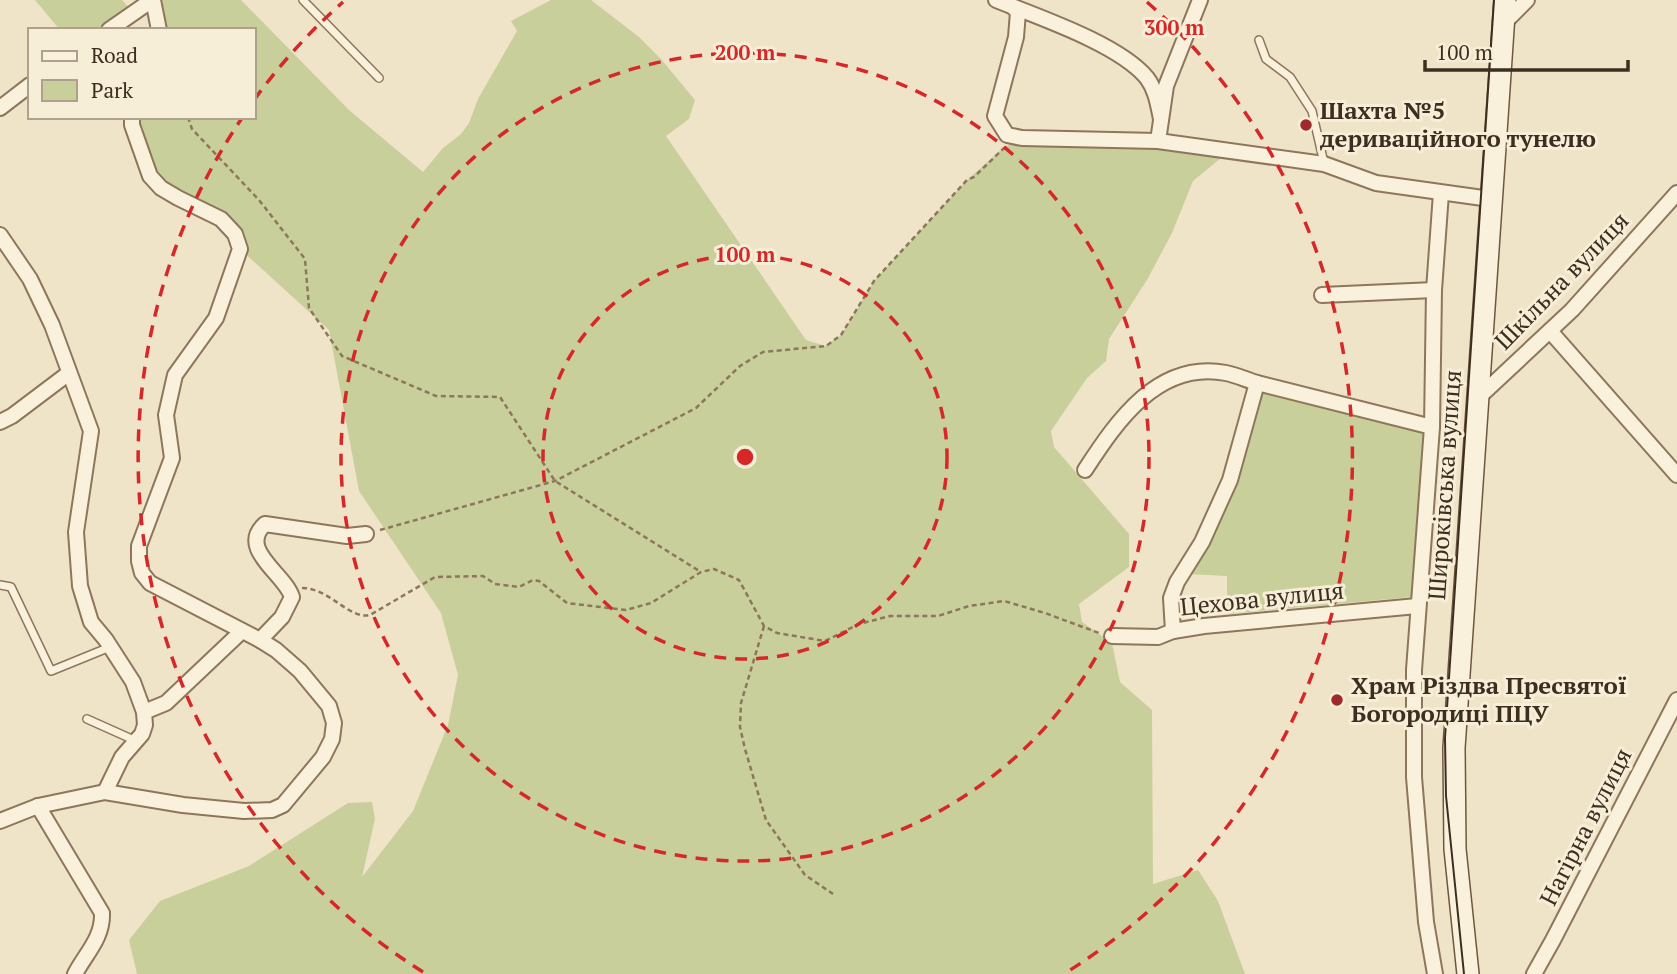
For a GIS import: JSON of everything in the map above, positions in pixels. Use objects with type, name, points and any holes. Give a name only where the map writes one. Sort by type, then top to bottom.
[{"type":"main road","name":"Широківська вулиця","points":[[1468,974],[1455,849],[1454,748],[1505,0]]},
{"type":"street","points":[[112,28],[152,0],[159,28]]},
{"type":"street","points":[[996,0],[1012,6],[1028,7],[1127,60],[1146,78],[1155,93],[1161,119]]},
{"type":"street","points":[[1158,141],[1166,86],[1200,0]]},
{"type":"street","points":[[1503,24],[1527,0]]},
{"type":"street","points":[[1012,6],[1018,12],[1016,37],[995,117],[1007,135],[1021,138],[1158,141],[1227,153],[1324,164],[1376,183],[1490,199]]},
{"type":"street","points":[[0,108],[28,87]]},
{"type":"street","points":[[0,821],[38,806],[105,792],[183,805],[244,811],[272,810],[283,805],[323,757],[332,739],[334,723],[329,706],[284,657],[260,640],[150,583],[142,573],[139,546],[172,458],[166,415],[175,375],[216,318],[240,248],[235,234],[221,219],[161,188],[150,176],[132,119]]},
{"type":"street","points":[[1435,974],[1426,922],[1414,777],[1414,670],[1432,427],[1434,290],[1441,193]]},
{"type":"street","name":"Шкільна вулиця","points":[[1478,398],[1572,310],[1677,193]]},
{"type":"street","points":[[0,235],[30,279],[52,325],[91,430],[76,532],[80,586],[91,622],[133,682],[144,712],[145,725],[142,734],[122,757],[105,792]]},
{"type":"street","points":[[1322,295],[1434,290]]},
{"type":"street","points":[[1550,331],[1677,475]]},
{"type":"street","points":[[0,422],[69,373]]},
{"type":"street","points":[[1085,470],[1110,431],[1128,410],[1162,383],[1185,374],[1226,373],[1432,427]]},
{"type":"street","points":[[1173,631],[1171,598],[1177,582],[1202,542],[1230,480],[1257,383]]},
{"type":"street","points":[[260,640],[282,617],[292,597],[289,589],[261,556],[256,546],[256,535],[265,524],[347,536],[366,534]]},
{"type":"street","name":"Цехова вулиця","points":[[1112,636],[1158,637],[1173,631],[1204,626],[1417,606]]},
{"type":"street","points":[[144,712],[166,703],[242,631]]},
{"type":"street","name":"Нагірна вулиця","points":[[1534,974],[1677,700]]},
{"type":"street","points":[[38,806],[102,913],[103,923],[99,935],[75,974]]},
{"type":"lane","points":[[303,0],[379,78]]},
{"type":"lane","points":[[1259,40],[1266,59],[1290,77],[1312,111],[1324,164]]},
{"type":"lane","points":[[0,585],[11,587],[51,670],[111,647]]},
{"type":"lane","points":[[87,719],[134,740]]},
{"type":"path","points":[[189,119],[192,129],[259,200],[305,259],[309,308],[342,356],[436,396],[500,397],[555,481],[701,572]]},
{"type":"path","points":[[366,534],[555,481],[696,408],[740,366],[762,352],[826,346],[841,335],[874,281],[967,180],[974,177],[1003,148],[1021,138]]},
{"type":"path","points":[[289,589],[311,588],[333,598],[362,617],[435,577],[482,576],[495,584],[519,587],[533,580],[567,603],[626,610],[651,603],[701,572],[714,569],[739,580],[764,626],[777,633],[825,641],[859,624],[890,616],[938,616],[969,606],[1003,601],[1112,636]]},
{"type":"path","points":[[764,626],[741,703],[740,727],[745,749],[766,820],[804,875],[833,894]]},
{"type":"green space","points":[[35,0],[122,0],[133,12],[112,28],[58,28]]},
{"type":"green space","points":[[153,0],[241,0],[349,110],[423,172],[469,123],[478,99],[517,31],[511,21],[551,0],[591,0],[639,37],[695,100],[689,119],[666,136],[806,340],[825,346],[841,335],[874,281],[967,180],[1003,148],[1022,138],[1227,153],[1193,181],[1172,233],[1147,280],[1109,339],[1106,361],[1087,378],[1051,431],[1054,447],[1129,534],[1129,567],[1079,604],[1082,622],[1112,643],[1120,682],[1152,710],[1153,884],[1198,870],[1218,901],[1245,974],[137,974],[129,940],[160,901],[249,866],[348,803],[372,802],[375,819],[362,877],[413,811],[448,725],[458,675],[441,613],[359,491],[329,330],[240,249],[235,234],[161,188],[133,119],[256,119],[256,28],[159,28]]},
{"type":"green space","points":[[1261,388],[1428,431],[1412,597],[1227,614],[1227,576],[1187,574]]},
{"type":"tram line","points":[[1464,974],[1446,796],[1445,738],[1494,0]]},
{"type":"place","name":"Шахта №5 дериваційного тунелю","points":[[1306,125]]},
{"type":"place","name":"Храм Різдва Пресвятої Богородиці ПЦУ","points":[[1337,700]]}]
